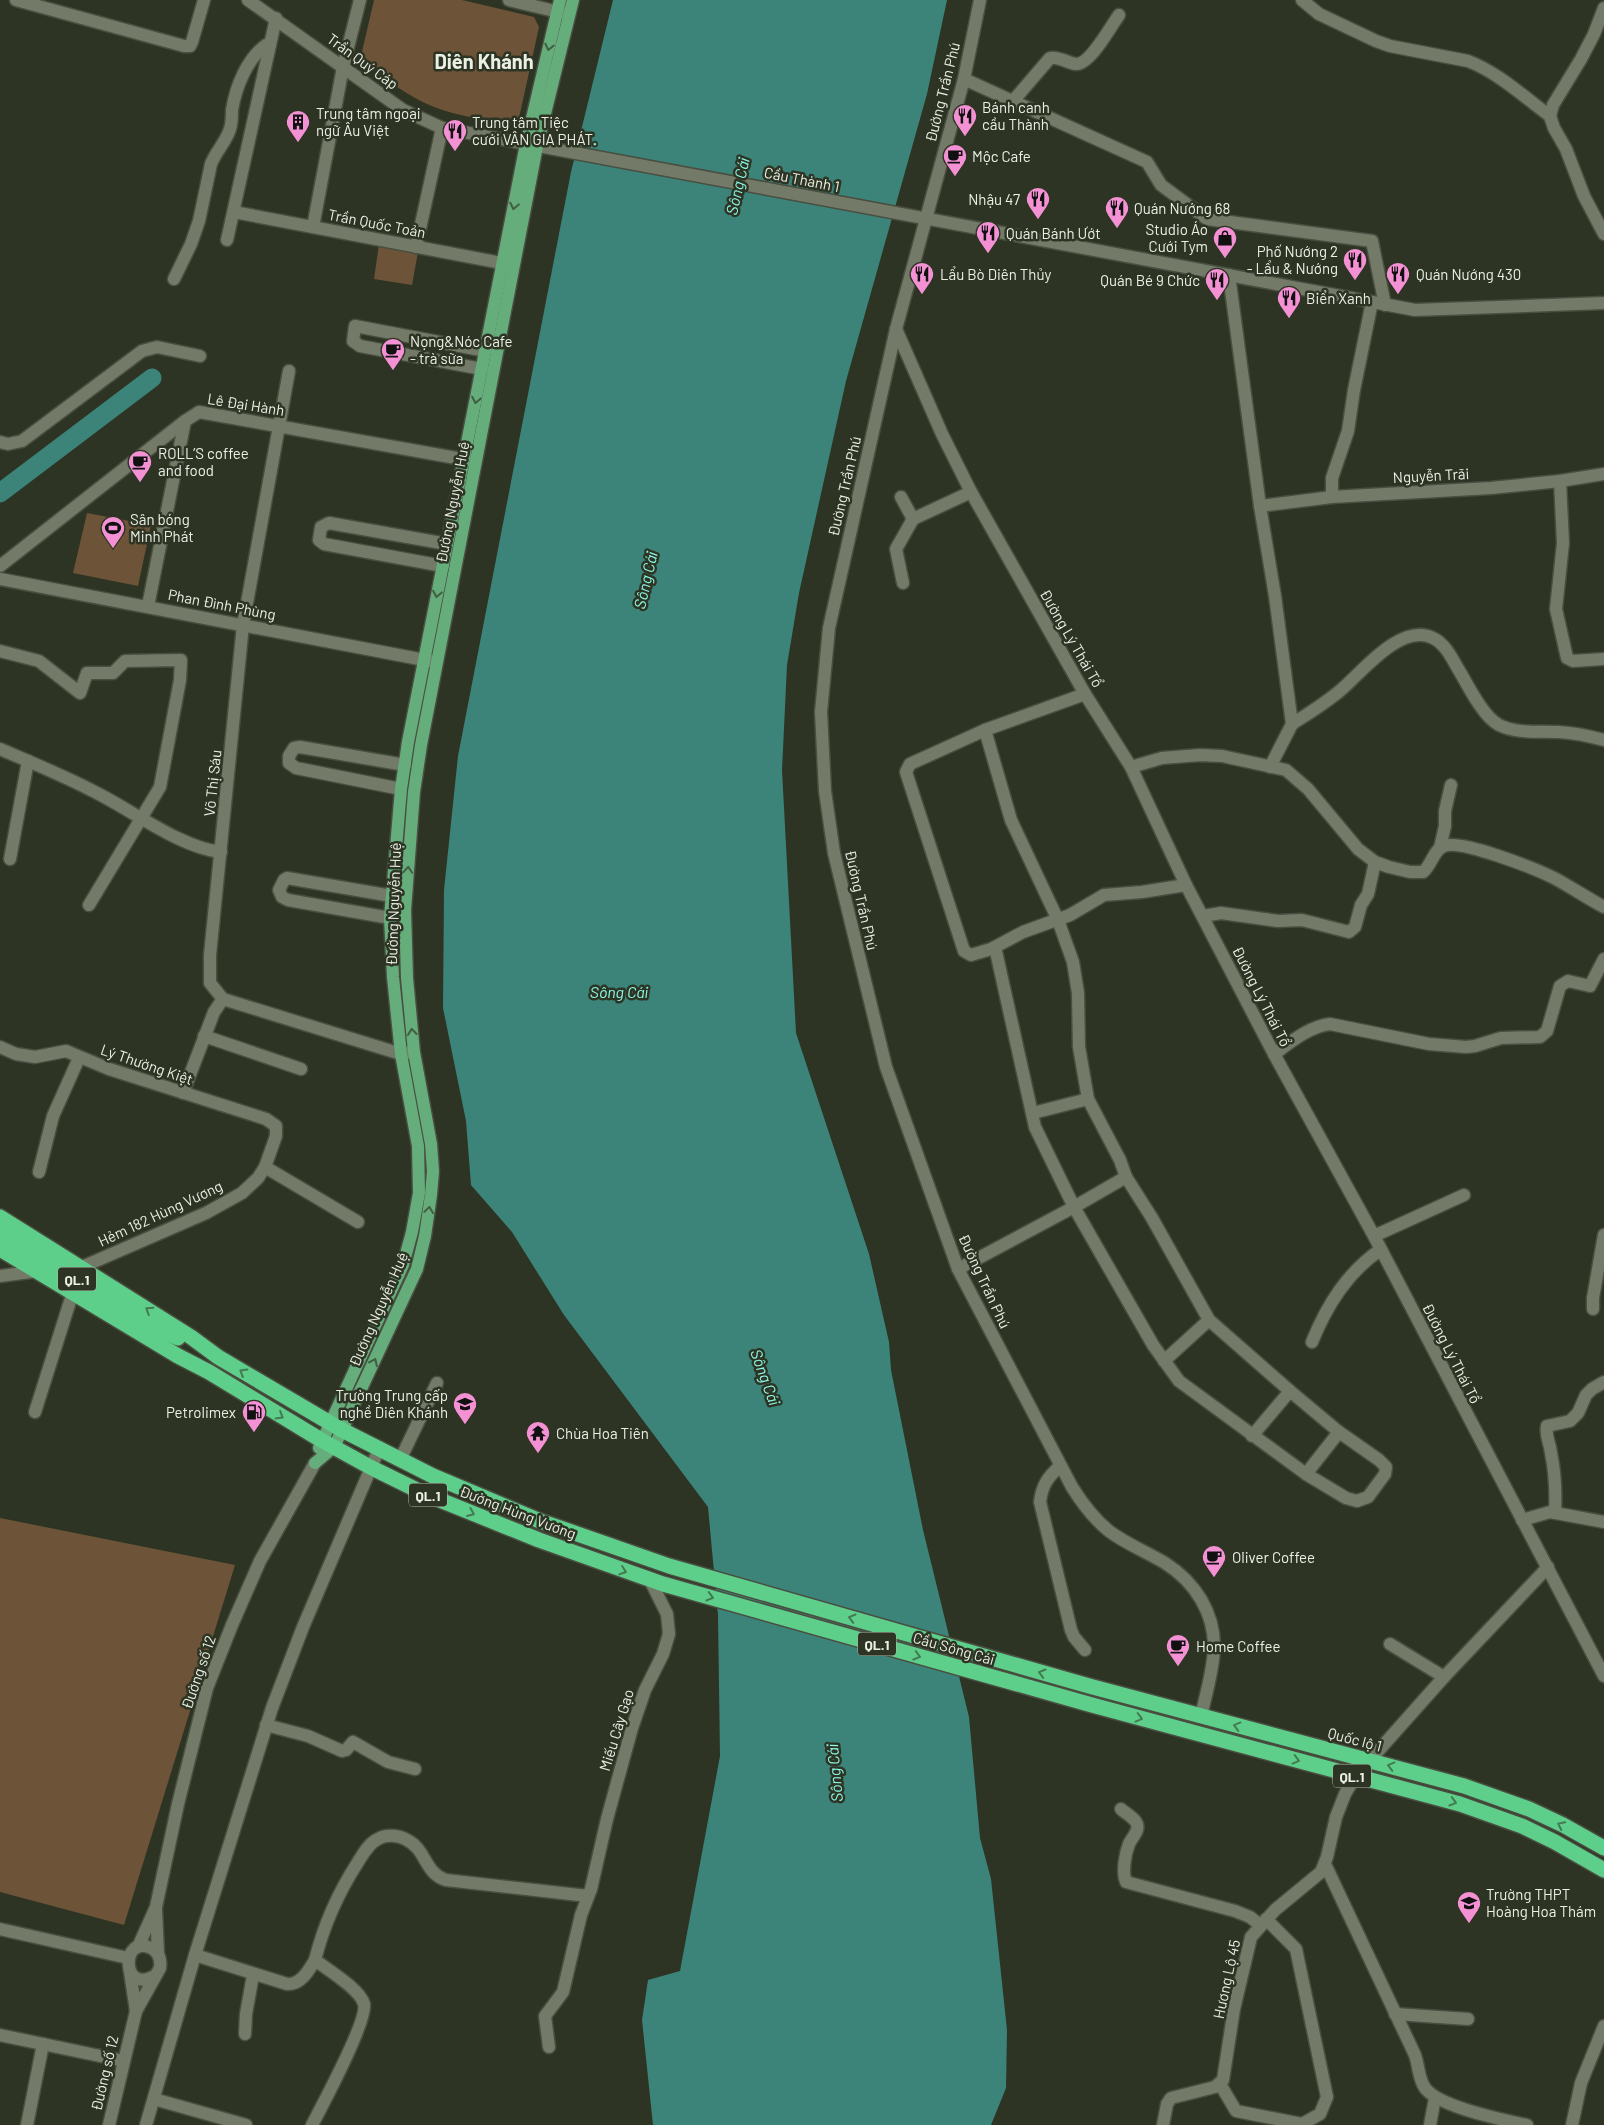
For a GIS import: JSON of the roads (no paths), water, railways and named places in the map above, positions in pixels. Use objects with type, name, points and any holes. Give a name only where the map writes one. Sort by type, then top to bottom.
[{"type":"highway","name":"QL.1","points":[[0,1217],[82,1267],[191,1337],[218,1357]]},
{"type":"highway","name":"QL.1","points":[[0,1233],[154,1327],[218,1357]]},
{"type":"highway","name":"QL.1","points":[[0,1248],[178,1356],[208,1372]]},
{"type":"highway","name":"QL.1","points":[[154,1327],[208,1372]]},
{"type":"highway","name":"Đường Hùng Vương","points":[[218,1357],[335,1427],[400,1460],[540,1521],[669,1566]]},
{"type":"highway","name":"Đường Hùng Vương","points":[[208,1372],[327,1444],[425,1494],[488,1520],[656,1582]]},
{"type":"highway","name":"Cầu Sông Cái","points":[[669,1566],[1089,1686]]},
{"type":"highway","name":"Cầu Sông Cái","points":[[656,1582],[1355,1777]]},
{"type":"highway","name":"Quốc lộ 1","points":[[1089,1686],[1369,1760],[1496,1796],[1563,1825],[1604,1848]]},
{"type":"highway","name":"QL.1","points":[[1355,1777],[1437,1797],[1490,1814],[1555,1842],[1604,1870]]},
{"type":"main road","name":"Đường Nguyễn Huệ","points":[[408,1053],[406,910],[414,792],[421,745],[437,662],[470,460],[532,145],[562,9],[573,0]]},
{"type":"main road","name":"Đường Nguyễn Huệ","points":[[315,1463],[327,1444],[416,1269],[425,1236],[433,1170],[431,1144],[408,1053],[393,977],[390,918],[401,788],[447,544],[470,460],[482,369],[508,264]]},
{"type":"street","points":[[16,0],[184,46],[190,46],[204,0]]},
{"type":"street","name":"Trần Quý Cáp","points":[[248,0],[276,18],[403,110],[442,128],[555,150]]},
{"type":"street","points":[[313,227],[343,67],[360,0]]},
{"type":"street","points":[[509,0],[562,9]]},
{"type":"street","name":"Đường Trần Phú","points":[[980,0],[964,79],[896,329],[829,628],[821,712],[825,790],[834,853],[884,1060],[958,1269],[1077,1496],[1100,1523],[1121,1539],[1172,1568],[1190,1584],[1206,1607],[1213,1630],[1214,1649],[1212,1670],[1201,1716]]},
{"type":"street","points":[[1302,0],[1319,14],[1383,43],[1468,61],[1478,65],[1550,116]]},
{"type":"street","points":[[1603,11],[1594,34],[1553,106],[1550,116],[1554,128],[1566,149],[1575,179],[1604,234]]},
{"type":"street","points":[[1013,101],[1050,58],[1054,57],[1076,64],[1088,60],[1119,15]]},
{"type":"street","points":[[227,240],[276,18]]},
{"type":"street","points":[[174,279],[191,244],[199,221],[211,164],[225,142],[231,128],[234,100],[248,63],[258,51],[266,45],[270,45]]},
{"type":"street","points":[[964,79],[1146,162],[1161,185],[1207,219],[1372,241],[1385,305]]},
{"type":"street","points":[[416,247],[442,128]]},
{"type":"street","name":"Cầu Thành 1","points":[[555,150],[1415,310],[1604,303]]},
{"type":"street","name":"Trần Quốc Toản","points":[[234,212],[508,264]]},
{"type":"street","points":[[1229,275],[1292,724]]},
{"type":"street","points":[[1332,497],[1332,478],[1348,431],[1354,390],[1372,302]]},
{"type":"street","points":[[482,369],[360,346],[353,341],[356,326],[486,351]]},
{"type":"street","name":"Đường Lý Thái Tổ","points":[[896,329],[942,434],[971,492],[1085,694],[1131,767],[1186,885],[1274,1054],[1374,1236],[1604,1676]]},
{"type":"street","points":[[0,442],[8,444],[22,441],[142,351],[157,347],[200,356]]},
{"type":"street","name":"Võ Thị Sáu","points":[[223,999],[210,983],[210,955],[243,625],[289,371]]},
{"type":"street","name":"Lê Đại Hành","points":[[0,566],[199,412],[470,460]]},
{"type":"street","points":[[148,606],[185,421]]},
{"type":"street","name":"Nguyễn Trãi","points":[[1260,506],[1332,497],[1491,488],[1560,481],[1604,474]]},
{"type":"street","points":[[1560,481],[1563,543],[1556,609],[1564,650],[1567,658],[1573,661],[1604,659]]},
{"type":"street","points":[[903,583],[896,550],[913,519],[971,492]]},
{"type":"street","points":[[901,497],[913,519]]},
{"type":"street","points":[[443,566],[324,544],[319,540],[321,527],[329,523],[447,544]]},
{"type":"street","name":"Phan Đình Phùng","points":[[0,579],[437,662]]},
{"type":"street","points":[[1270,767],[1292,724],[1343,689],[1371,660],[1389,647],[1417,635],[1434,638],[1444,646],[1482,707],[1499,725],[1516,730],[1561,732],[1604,740]]},
{"type":"street","points":[[0,651],[39,661],[80,694],[87,673],[113,674],[125,660],[181,660],[180,680],[160,787],[89,905]]},
{"type":"street","points":[[1085,694],[985,730],[910,764],[906,772],[964,951],[971,955],[995,947],[1023,932],[1070,915],[1104,895],[1137,893],[1186,885]]},
{"type":"street","points":[[985,730],[1011,820],[1058,920],[1076,976],[1079,1047],[1088,1099],[1120,1160],[1126,1177],[1157,1227],[1209,1320],[1339,1432],[1386,1467],[1385,1474],[1368,1497],[1357,1501],[1346,1498],[1306,1474],[1252,1436],[1180,1381],[1153,1345],[1074,1207],[1039,1137],[995,947]]},
{"type":"street","points":[[401,788],[296,768],[289,763],[289,756],[294,748],[300,747],[405,765]]},
{"type":"street","points":[[0,749],[92,790],[141,818],[204,850],[221,852]]},
{"type":"street","points":[[1131,767],[1162,758],[1200,755],[1222,756],[1286,770],[1308,789],[1358,849],[1375,862],[1388,867],[1420,872],[1425,870],[1440,848],[1446,826],[1445,811],[1451,785]]},
{"type":"street","points":[[10,859],[28,761]]},
{"type":"street","points":[[1440,848],[1446,845],[1458,845],[1497,856],[1553,878],[1604,908]]},
{"type":"street","points":[[1203,916],[1221,913],[1278,920],[1302,920],[1349,932],[1355,927],[1361,905],[1368,894],[1375,862]]},
{"type":"street","points":[[292,878],[392,896],[406,910],[390,918],[288,900],[282,897],[279,890],[284,880],[292,878]]},
{"type":"street","points":[[1274,1054],[1301,1035],[1330,1024],[1429,1044],[1466,1047],[1501,1038],[1540,1037],[1547,1031],[1560,986],[1568,982],[1590,986],[1604,959]]},
{"type":"street","points":[[183,1094],[217,1005],[223,999],[408,1053]]},
{"type":"street","points":[[204,1036],[301,1068]]},
{"type":"street","name":"Lý Thường Kiệt","points":[[0,1047],[29,1056],[40,1057],[63,1051],[183,1094],[266,1119],[273,1123],[277,1133]]},
{"type":"street","points":[[39,1172],[52,1116],[79,1058]]},
{"type":"street","points":[[1033,1113],[1088,1099]]},
{"type":"street","name":"Hẻm 182 Hùng Vương","points":[[82,1267],[219,1206],[242,1193],[258,1178],[266,1167],[277,1133]]},
{"type":"street","points":[[266,1167],[358,1222]]},
{"type":"street","points":[[958,1269],[1126,1177]]},
{"type":"street","points":[[1374,1236],[1464,1195]]},
{"type":"street","points":[[1593,1309],[1593,1298],[1604,1235]]},
{"type":"street","points":[[1312,1342],[1337,1291],[1353,1272],[1380,1250]]},
{"type":"street","points":[[0,1276],[38,1271]]},
{"type":"street","points":[[35,1412],[73,1292]]},
{"type":"street","points":[[1164,1361],[1209,1320]]},
{"type":"street","points":[[1555,1513],[1555,1491],[1551,1453],[1546,1434],[1547,1426],[1570,1421],[1578,1413],[1586,1395],[1604,1382]]},
{"type":"street","points":[[400,1460],[436,1383]]},
{"type":"street","points":[[1252,1436],[1290,1391]]},
{"type":"street","points":[[1306,1474],[1339,1432]]},
{"type":"street","points":[[146,2125],[195,1955],[266,1725],[303,1627],[379,1449]]},
{"type":"street","name":"Đường số 12","points":[[138,1947],[156,1907],[178,1804],[207,1688],[260,1561],[315,1463]]},
{"type":"street","points":[[1060,1466],[1049,1476],[1044,1484],[1040,1502],[1071,1630],[1074,1638],[1085,1650]]},
{"type":"street","points":[[1522,1520],[1546,1512],[1604,1522]]},
{"type":"street","name":"Hương Lộ 45","points":[[1220,2084],[1225,2076],[1234,2009],[1251,1937],[1263,1922],[1315,1877],[1325,1864],[1336,1817],[1345,1794],[1355,1777],[1444,1677],[1548,1567]]},
{"type":"street","name":"Miếu Cây Gạo","points":[[549,2048],[545,2016],[563,1992],[581,1915],[588,1896],[632,1728],[644,1690],[663,1654],[669,1634],[667,1614],[656,1582]]},
{"type":"street","points":[[1390,1644],[1444,1677]]},
{"type":"street","points":[[266,1725],[308,1736],[342,1751],[348,1749],[353,1742],[388,1762],[415,1769]]},
{"type":"street","points":[[1121,1809],[1136,1821],[1137,1825],[1129,1845],[1124,1873],[1126,1882],[1235,1911],[1263,1922],[1296,1948],[1326,2097],[1320,2114],[1302,2124],[1236,2111],[1220,2084],[1171,2098],[1167,2104],[1162,2125]]},
{"type":"street","points":[[195,1955],[253,1975],[292,1984],[307,1973],[315,1960],[325,1927],[340,1892],[366,1850],[374,1841],[384,1836],[401,1837],[412,1842],[424,1856],[432,1872],[440,1878],[588,1896]]},
{"type":"street","points":[[1325,1864],[1415,2055],[1422,2083],[1435,2098],[1496,2119],[1527,2125]]},
{"type":"street","name":"Đường số 12","points":[[156,1907],[158,1954]]},
{"type":"street","points":[[0,1929],[128,1958]]},
{"type":"street","points":[[130,1972],[142,1980],[156,1975],[160,1968],[158,1954],[146,1946],[138,1947],[132,1951],[128,1958],[128,1965],[136,2011]]},
{"type":"street","points":[[312,2125],[345,2058],[363,2017],[365,2007],[358,1995],[315,1960]]},
{"type":"street","name":"Đường số 12","points":[[109,2125],[136,2011],[156,1975]]},
{"type":"street","points":[[245,2034],[246,2014],[253,1975]]},
{"type":"street","points":[[1395,2014],[1468,2019]]},
{"type":"street","points":[[1572,2125],[1581,2083],[1604,2026]]},
{"type":"street","points":[[0,2035],[124,2061]]},
{"type":"street","points":[[27,2125],[43,2044]]},
{"type":"street","points":[[1430,2125],[1435,2098]]},
{"type":"street","points":[[154,2099],[246,2125]]},
{"type":"water","name":"Sông Cái","points":[[613,0],[947,0],[927,94],[846,381],[799,593],[787,665],[782,770],[796,1033],[869,1254],[889,1342],[891,1370],[923,1530],[969,1717],[980,1838],[991,1879],[1007,2030],[1006,2088],[991,2125],[653,2125],[642,2020],[648,1980],[680,1971],[720,1756],[718,1615],[708,1507],[564,1315],[512,1232],[471,1185],[466,1121],[443,1008],[444,890],[458,756],[571,172]]},
{"type":"waterway","points":[[0,493],[152,378]]},
{"type":"place","name":"Bánh canh cầu Thành","points":[[965,137]]},
{"type":"place","name":"Trung tâm ngoại ngữ Âu Việt","points":[[298,143]]},
{"type":"place","name":"Trung tâm Tiệc cưới VÂN GIA PHÁT.","points":[[455,152]]},
{"type":"place","name":"Mộc Cafe","points":[[955,177]]},
{"type":"place","name":"Nhậu 47","points":[[1038,220]]},
{"type":"place","name":"Quán Nướng 68","points":[[1117,229]]},
{"type":"place","name":"Quán Bánh Ướt","points":[[988,254]]},
{"type":"place","name":"Studio Áo Cưới Tym","points":[[1225,259]]},
{"type":"place","name":"Phố Nướng 2 - Lẩu & Nướng","points":[[1355,281]]},
{"type":"place","name":"Lẩu Bò Diên Thủy","points":[[922,295]]},
{"type":"place","name":"Quán Nướng 430","points":[[1398,295]]},
{"type":"place","name":"Quán Bé 9 Chức","points":[[1217,301]]},
{"type":"place","name":"Biển Xanh","points":[[1289,319]]},
{"type":"place","name":"Nọng&Nóc Cafe - trà sữa","points":[[393,371]]},
{"type":"place","name":"ROLL’S coffee and food","points":[[140,483]]},
{"type":"place","name":"Sân bóng Minh Phát","points":[[113,549]]},
{"type":"place","name":"Trường Trung cấp nghề Diên Khánh","points":[[465,1425]]},
{"type":"place","name":"Petrolimex","points":[[254,1433]]},
{"type":"place","name":"Chùa Hoa Tiên","points":[[538,1454]]},
{"type":"place","name":"Oliver Coffee","points":[[1214,1578]]},
{"type":"place","name":"Home Coffee","points":[[1178,1667]]},
{"type":"place","name":"Trường THPT Hoàng Hoa Thám","points":[[1469,1924]]},
{"type":"district","name":"Diên Khánh","points":[[484,61]]}]
